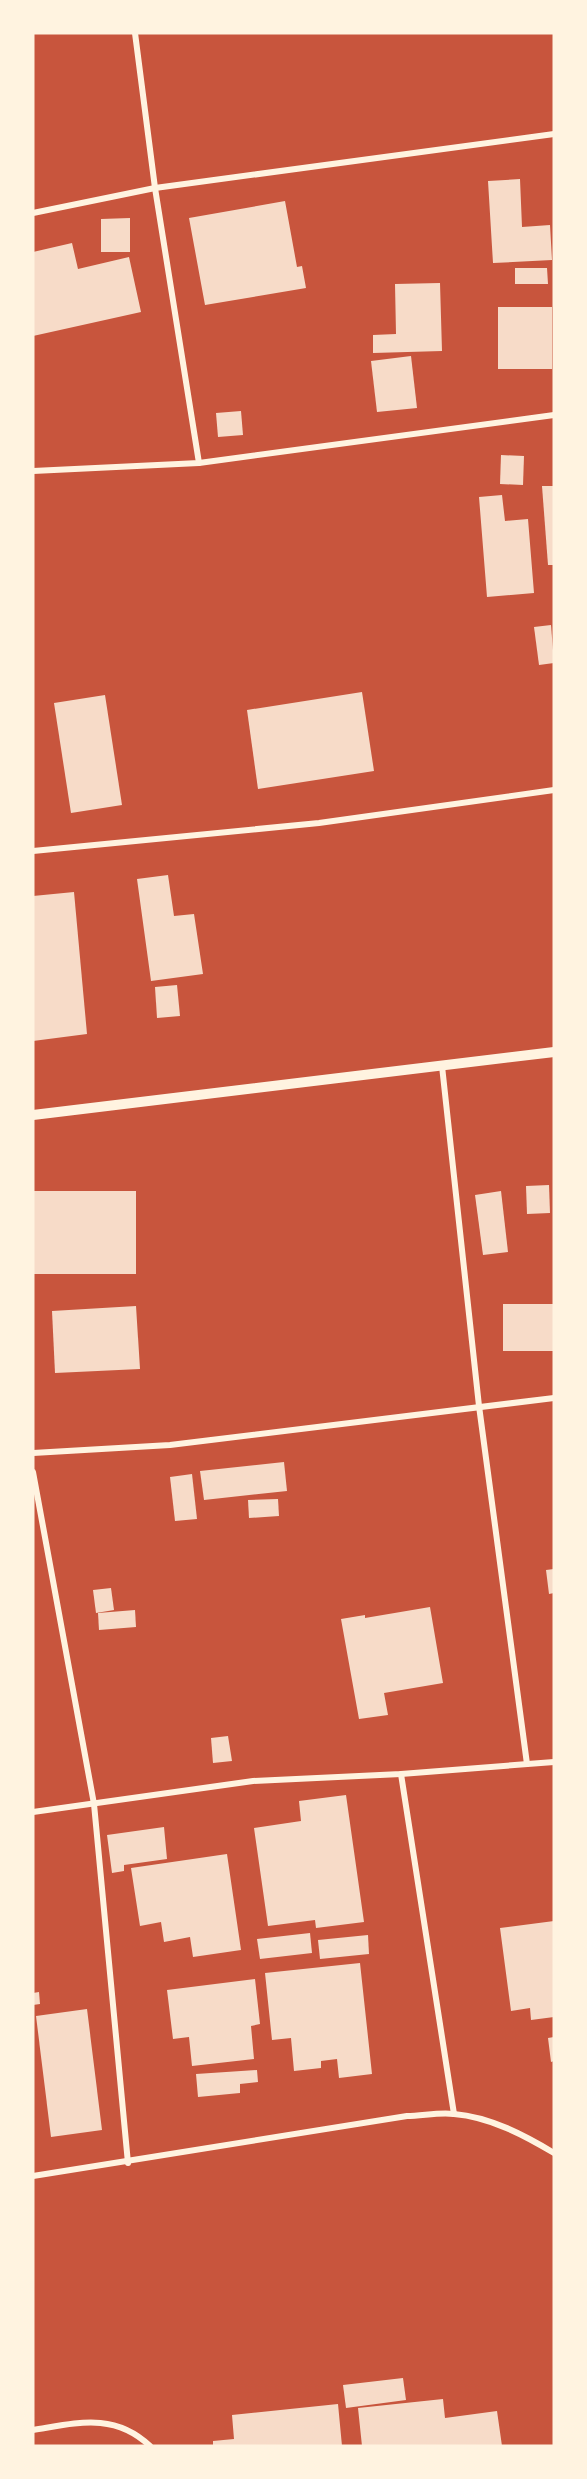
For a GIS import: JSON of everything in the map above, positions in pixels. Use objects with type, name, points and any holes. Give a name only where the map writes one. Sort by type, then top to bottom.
[{"type":"street","points":[[135,33],[155,188],[199,463]]},
{"type":"street","points":[[33,213],[155,188],[554,134]]},
{"type":"street","points":[[33,471],[199,463],[554,415]]},
{"type":"street","points":[[33,851],[319,823],[554,790]]},
{"type":"street","points":[[33,1115],[554,1052]]},
{"type":"street","points":[[442,1066],[479,1406],[527,1764]]},
{"type":"street","points":[[33,1453],[170,1445],[554,1398]]},
{"type":"street","points":[[33,1472],[94,1804],[128,2163]]},
{"type":"street","points":[[33,1812],[253,1781],[401,1774],[554,1762]]},
{"type":"street","points":[[401,1774],[454,2114]]},
{"type":"street","points":[[33,2176],[128,2163],[407,2116],[454,2114],[491,2122],[528,2138],[554,2153]]},
{"type":"street","points":[[33,2430],[93,2421],[117,2425],[139,2436],[150,2446]]},
{"type":"building","points":[[520,179],[522,227],[550,225],[552,260],[493,263],[488,181]]},
{"type":"building","points":[[285,201],[297,267],[302,266],[306,288],[205,305],[189,218]]},
{"type":"building","points":[[130,218],[130,252],[101,252],[101,219]]},
{"type":"building","points":[[72,243],[78,269],[129,257],[141,312],[33,336],[33,252]]},
{"type":"building","points":[[515,268],[547,268],[548,284],[515,284]]},
{"type":"building","points":[[440,283],[442,351],[373,353],[373,335],[396,334],[395,284]]},
{"type":"building","points":[[498,307],[552,307],[552,369],[498,369]]},
{"type":"building","points":[[411,356],[417,408],[377,412],[371,361]]},
{"type":"building","points":[[241,411],[243,435],[218,437],[216,413]]},
{"type":"building","points":[[501,455],[524,456],[523,485],[500,484]]},
{"type":"building","points":[[542,486],[554,486],[554,565],[548,565]]},
{"type":"building","points":[[502,495],[505,521],[528,519],[534,593],[487,597],[479,497]]},
{"type":"building","points":[[551,625],[554,663],[539,665],[534,627]]},
{"type":"building","points":[[362,692],[374,771],[258,789],[247,710]]},
{"type":"building","points":[[105,695],[122,805],[71,813],[54,703]]},
{"type":"building","points":[[168,875],[174,916],[194,914],[203,974],[151,981],[137,879]]},
{"type":"building","points":[[74,892],[87,1034],[33,1041],[33,896]]},
{"type":"building","points":[[177,985],[180,1016],[157,1018],[155,987]]},
{"type":"building","points":[[549,1185],[550,1213],[527,1214],[526,1186]]},
{"type":"building","points":[[33,1191],[136,1191],[136,1274],[33,1274]]},
{"type":"building","points":[[501,1191],[508,1252],[483,1255],[475,1195]]},
{"type":"building","points":[[503,1304],[554,1304],[554,1351],[503,1351]]},
{"type":"building","points":[[136,1306],[140,1369],[55,1373],[52,1311]]},
{"type":"building","points":[[284,1462],[287,1491],[204,1500],[200,1471]]},
{"type":"building","points":[[192,1474],[197,1519],[175,1521],[170,1477]]},
{"type":"building","points":[[278,1499],[279,1516],[249,1518],[248,1500]]},
{"type":"building","points":[[554,1569],[554,1593],[549,1594],[546,1570]]},
{"type":"building","points":[[111,1588],[114,1610],[96,1613],[93,1590]]},
{"type":"building","points":[[430,1607],[443,1683],[384,1693],[388,1715],[359,1719],[341,1619],[365,1615],[365,1618]]},
{"type":"building","points":[[135,1610],[136,1627],[99,1630],[98,1613]]},
{"type":"building","points":[[228,1736],[232,1761],[213,1763],[211,1738]]},
{"type":"building","points":[[346,1795],[364,1922],[316,1928],[315,1920],[268,1926],[254,1828],[301,1821],[299,1801]]},
{"type":"building","points":[[164,1827],[167,1859],[124,1865],[124,1871],[112,1873],[107,1835]]},
{"type":"building","points":[[227,1854],[241,1950],[193,1957],[190,1937],[164,1942],[161,1922],[140,1926],[131,1868]]},
{"type":"building","points":[[554,1921],[554,2017],[531,2020],[530,2008],[511,2011],[500,1928]]},
{"type":"building","points":[[310,1933],[312,1953],[260,1959],[257,1939]]},
{"type":"building","points":[[368,1935],[369,1954],[320,1959],[318,1940]]},
{"type":"building","points":[[360,1963],[372,2074],[339,2078],[337,2059],[321,2061],[321,2068],[294,2071],[291,2038],[272,2040],[265,1973]]},
{"type":"building","points":[[255,1979],[260,2024],[251,2026],[254,2059],[192,2066],[189,2037],[173,2039],[167,1990]]},
{"type":"building","points":[[39,1992],[40,2004],[33,2005],[33,1993]]},
{"type":"building","points":[[87,2009],[102,2130],[51,2137],[36,2016]]},
{"type":"building","points":[[554,2037],[554,2061],[551,2062],[548,2038]]},
{"type":"building","points":[[257,2070],[258,2082],[240,2084],[240,2093],[198,2097],[196,2074]]},
{"type":"building","points":[[403,2378],[406,2400],[346,2408],[343,2385]]},
{"type":"building","points":[[443,2399],[445,2418],[497,2411],[502,2446],[362,2446],[358,2408]]},
{"type":"building","points":[[338,2404],[342,2446],[213,2446],[213,2441],[234,2439],[232,2415]]}]
